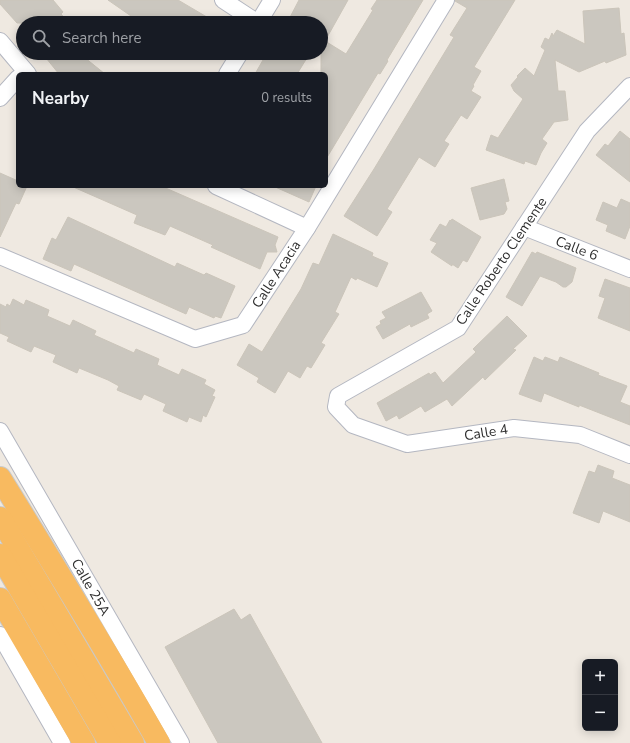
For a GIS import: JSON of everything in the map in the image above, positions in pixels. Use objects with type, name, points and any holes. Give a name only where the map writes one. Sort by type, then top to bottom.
[{"type":"highway","points":[[0,478],[102,644],[159,743]]},
{"type":"highway","points":[[0,518],[133,743]]},
{"type":"highway","points":[[0,556],[110,743]]},
{"type":"highway","points":[[0,600],[84,743]]},
{"type":"street","points":[[223,0],[247,16]]},
{"type":"street","points":[[262,16],[272,0]]},
{"type":"street","name":"Calle Acacia","points":[[0,256],[195,339],[243,325],[307,228],[446,0]]},
{"type":"street","points":[[0,41],[22,72]]},
{"type":"street","points":[[228,72],[236,60]]},
{"type":"street","points":[[0,98],[16,81]]},
{"type":"street","name":"Calle Roberto Clemente","points":[[346,418],[336,407],[338,396],[458,328],[587,130],[630,86]]},
{"type":"street","points":[[220,188],[307,228]]},
{"type":"street","name":"Calle 6","points":[[524,227],[630,269]]},
{"type":"street","name":"Calle 4","points":[[346,418],[353,425],[407,444],[514,428],[580,435],[630,455]]},
{"type":"street","name":"Calle 25A","points":[[0,431],[181,743]]},
{"type":"street","points":[[1,640],[62,743]]},
{"type":"building","points":[[0,0],[53,0],[63,12],[61,14],[63,16],[16,16],[16,22],[0,4]]},
{"type":"building","points":[[108,0],[178,0],[205,16],[131,16]]},
{"type":"building","points":[[299,0],[348,0],[328,36],[328,16],[291,16]]},
{"type":"building","points":[[377,0],[423,0],[387,60],[388,61],[380,74],[378,73],[328,156],[328,72],[321,72],[321,60],[328,60],[328,43],[346,54],[373,10],[371,9]]},
{"type":"building","points":[[455,0],[515,0],[474,67],[481,71],[471,91],[481,97],[467,119],[461,115],[444,141],[449,144],[435,167],[419,157],[387,209],[392,212],[377,236],[344,216],[454,37],[450,35],[467,8]]},
{"type":"building","points":[[619,8],[621,34],[624,33],[626,55],[606,63],[605,61],[579,72],[555,60],[558,91],[565,91],[568,120],[554,122],[542,139],[547,143],[536,165],[525,161],[524,164],[486,150],[491,135],[498,138],[523,99],[514,91],[511,85],[525,68],[534,76],[545,50],[541,47],[545,38],[549,40],[552,33],[553,36],[557,30],[585,44],[583,11]]},
{"type":"building","points":[[48,60],[88,60],[103,72],[57,72]]},
{"type":"building","points":[[263,60],[306,60],[298,72],[256,72]]},
{"type":"building","points":[[620,131],[630,139],[630,182],[596,155],[605,144],[608,146]]},
{"type":"building","points":[[0,173],[16,180],[16,188],[26,188],[19,204],[16,203],[0,237]]},
{"type":"building","points":[[504,179],[509,201],[505,202],[507,209],[504,214],[480,220],[471,188]]},
{"type":"building","points":[[76,188],[166,188],[278,237],[275,245],[277,252],[267,252],[260,269],[211,247],[213,245],[170,226],[165,235],[134,223],[137,215]]},
{"type":"building","points":[[278,188],[315,188],[309,202]]},
{"type":"building","points":[[621,199],[630,203],[630,226],[625,239],[606,231],[608,225],[596,220],[603,202],[617,208]]},
{"type":"building","points":[[68,217],[175,267],[177,263],[204,275],[206,273],[235,286],[221,318],[215,316],[214,318],[189,307],[186,314],[74,264],[71,271],[43,259],[52,238],[56,240]]},
{"type":"building","points":[[452,219],[481,237],[467,262],[463,260],[458,268],[452,264],[452,266],[431,252],[437,243],[430,240],[440,224],[446,227]]},
{"type":"building","points":[[333,234],[373,253],[372,256],[388,263],[377,287],[357,278],[356,280],[351,277],[335,312],[339,314],[321,343],[325,345],[311,368],[307,366],[300,378],[288,371],[275,393],[257,382],[259,378],[237,365],[249,344],[262,352],[301,289],[313,263],[319,265]]},
{"type":"building","points":[[532,252],[536,254],[537,252],[576,268],[572,282],[566,287],[540,276],[522,306],[506,297]]},
{"type":"building","points":[[605,279],[630,288],[630,331],[598,318],[605,298],[599,296]]},
{"type":"building","points":[[421,292],[432,311],[427,314],[429,318],[411,327],[410,324],[383,339],[376,327],[381,324],[380,321],[386,318],[382,312]]},
{"type":"building","points":[[13,299],[24,305],[26,300],[49,310],[47,316],[70,326],[73,320],[96,331],[94,335],[134,353],[136,349],[159,359],[157,365],[179,375],[182,369],[206,380],[204,384],[215,390],[212,396],[215,397],[206,417],[203,415],[201,422],[189,417],[187,422],[163,411],[166,404],[144,394],[141,400],[117,390],[119,386],[108,380],[79,368],[77,373],[53,362],[56,355],[34,346],[31,352],[7,341],[9,337],[0,333],[0,304],[6,307],[7,304],[10,306]]},
{"type":"building","points":[[507,316],[527,336],[513,349],[516,350],[485,380],[483,377],[452,406],[447,399],[425,412],[421,406],[399,419],[397,415],[386,421],[377,403],[429,373],[430,375],[435,372],[443,383],[476,352],[473,349]]},
{"type":"building","points":[[534,357],[543,361],[545,357],[558,362],[560,357],[599,373],[598,375],[627,386],[620,402],[630,406],[630,425],[544,393],[541,402],[519,394]]},
{"type":"building","points":[[598,465],[614,471],[612,478],[630,485],[630,522],[603,511],[599,523],[573,513],[589,471],[595,473]]},
{"type":"building","points":[[234,609],[241,620],[250,614],[322,743],[218,743],[165,647]]}]
